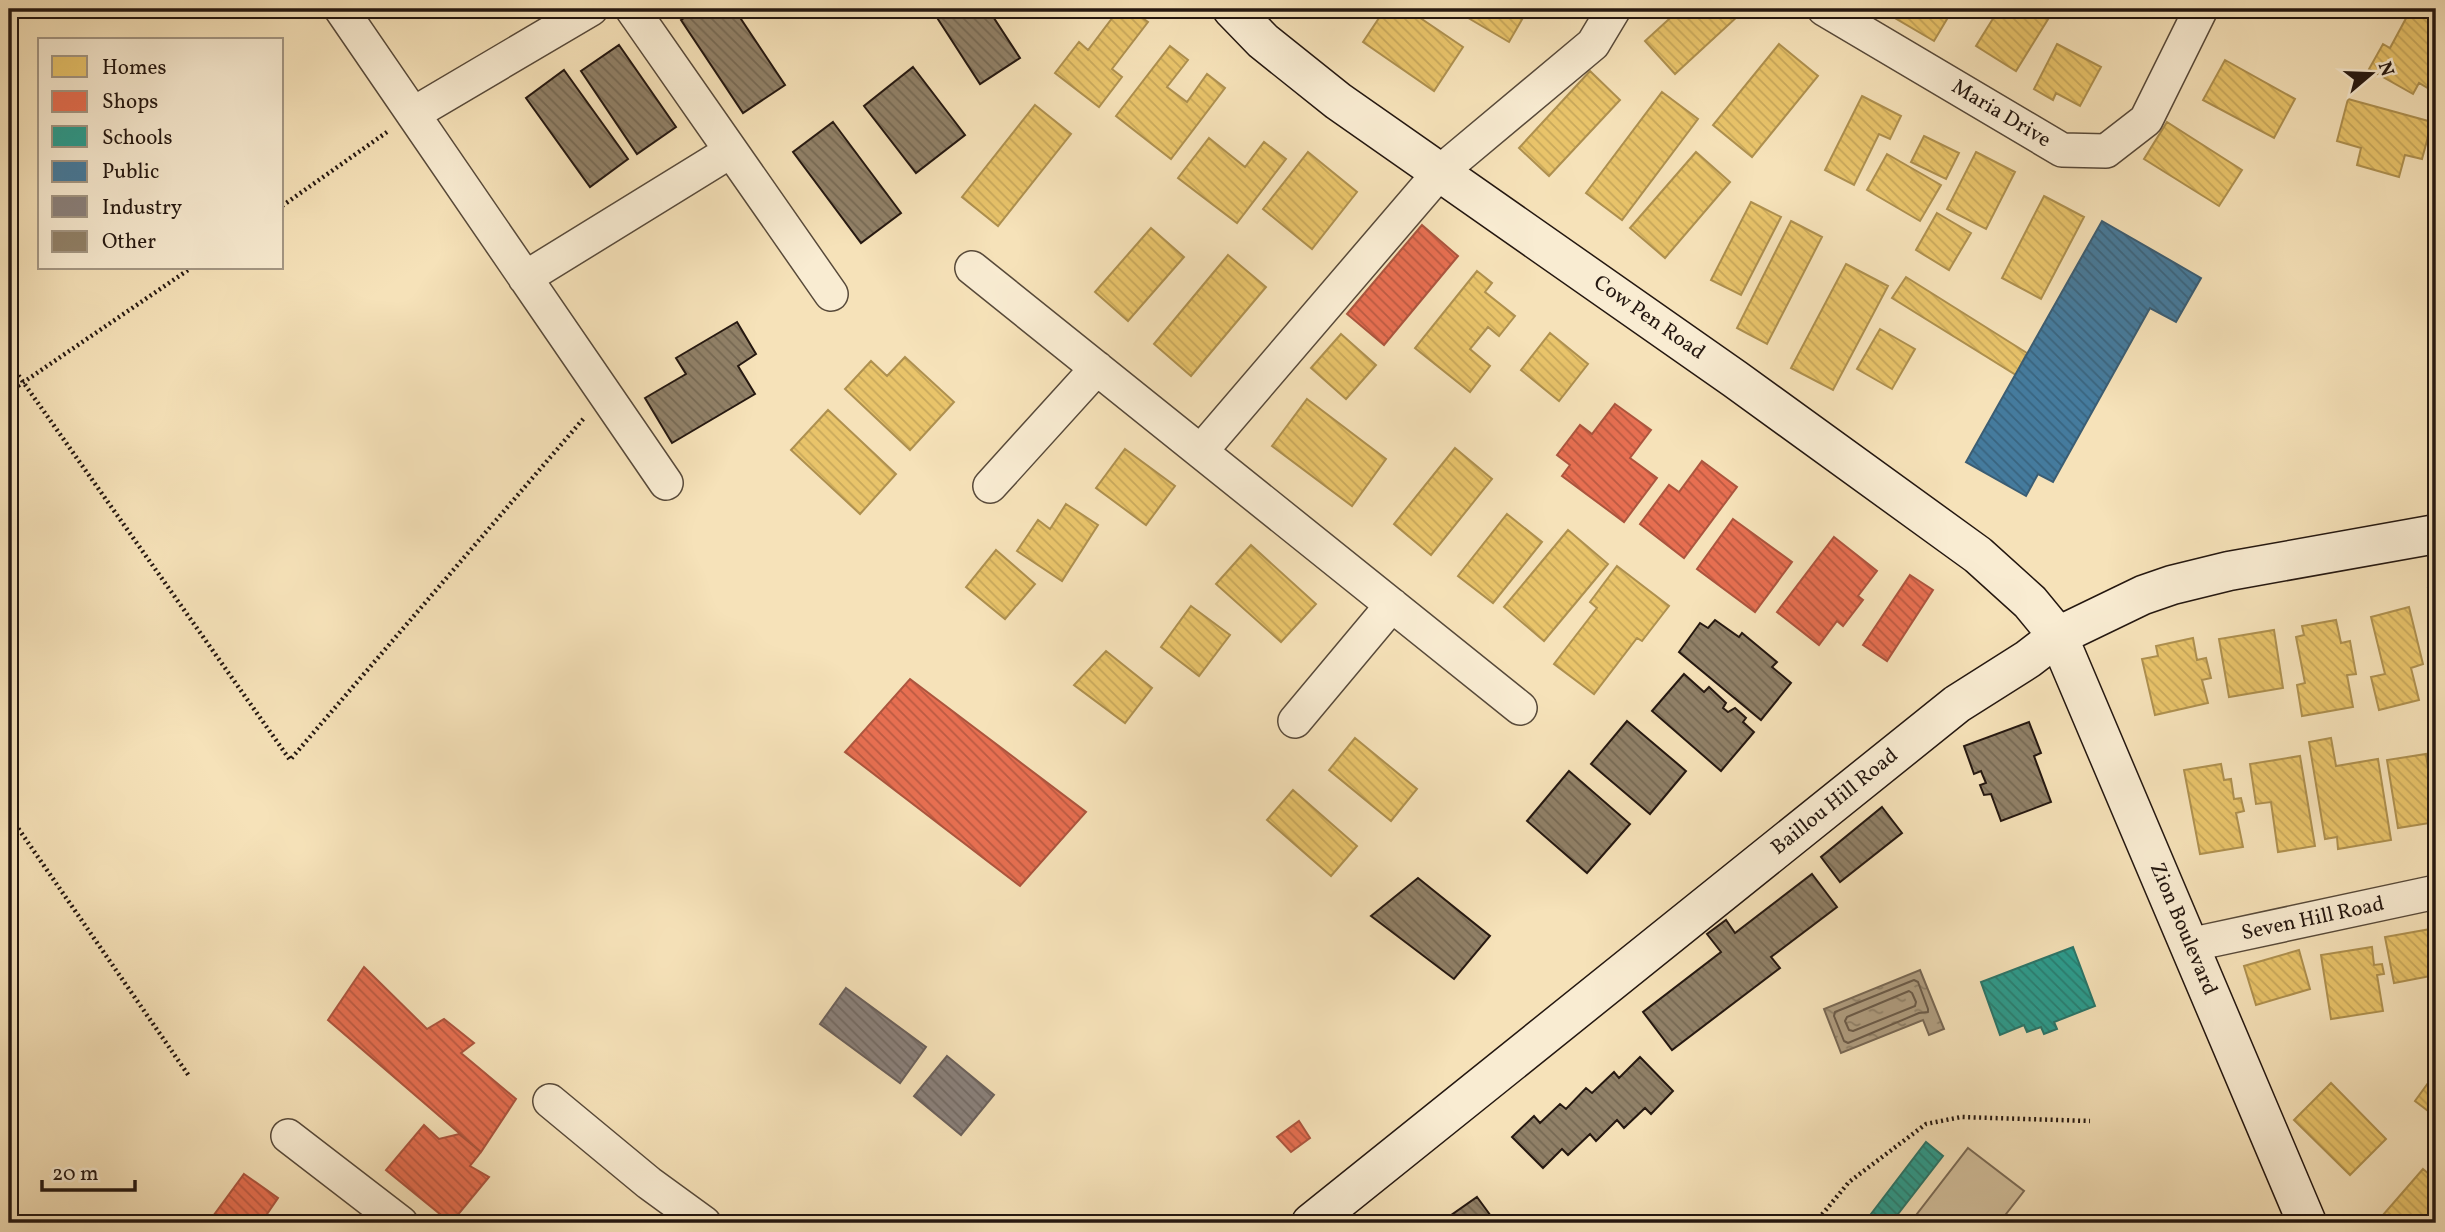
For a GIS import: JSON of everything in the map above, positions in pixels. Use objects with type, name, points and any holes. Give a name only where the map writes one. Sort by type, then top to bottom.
[{"type":"main road","name":"Cow Pen Road","points":[[1231,9],[1300,72],[1735,379],[1978,555],[2030,602],[2058,636]]},
{"type":"main road","name":"Baillou Hill Road","points":[[1311,1223],[1957,704],[2028,659],[2058,636],[2143,595],[2199,577],[2436,534]]},
{"type":"main road","name":"Zion Boulevard","points":[[2058,636],[2307,1223]]},
{"type":"street","points":[[341,9],[666,483]]},
{"type":"street","points":[[413,114],[591,9]]},
{"type":"street","points":[[632,9],[831,294]]},
{"type":"street","points":[[1200,452],[1440,172],[1593,44],[1614,9]]},
{"type":"street","name":"Maria Drive","points":[[1824,9],[2062,150],[2106,151],[2146,121],[2202,9]]},
{"type":"street","points":[[525,278],[731,151]]},
{"type":"street","points":[[972,268],[1520,708]]},
{"type":"street","points":[[990,486],[1097,368]]},
{"type":"street","points":[[1295,721],[1392,605]]},
{"type":"street","name":"Seven Hill Road","points":[[2189,945],[2436,892]]},
{"type":"street","points":[[550,1101],[649,1183],[704,1223]]},
{"type":"street","points":[[288,1136],[401,1223]]},
{"type":"path","points":[[284,205],[413,114]]},
{"type":"path","points":[[9,392],[188,270]]},
{"type":"path","points":[[9,362],[290,760],[605,394]]},
{"type":"path","points":[[9,815],[189,1076]]},
{"type":"path","points":[[1815,1223],[1849,1182],[1926,1124],[1961,1117],[2091,1121]]},
{"type":"shaded area","points":[[1968,1148],[2024,1191],[1999,1223],[1910,1223]]},
{"type":"water","points":[[1920,970],[1944,1029],[1929,1035],[1923,1020],[1841,1053],[1824,1009]]},
{"type":"building: Homes","points":[[1119,9],[1130,9],[1148,22],[1112,69],[1122,77],[1099,107],[1055,73],[1079,42],[1088,50]]},
{"type":"building: Homes","points":[[1385,9],[1407,9],[1463,47],[1434,91],[1363,42]]},
{"type":"building: Homes","points":[[1453,9],[1528,9],[1509,42]]},
{"type":"building: Homes","points":[[1680,9],[1732,9],[1738,16],[1675,74],[1645,41]]},
{"type":"building: Homes","points":[[1953,9],[1934,41],[1883,11]]},
{"type":"building: Homes","points":[[1999,9],[2039,9],[2050,16],[2016,71],[1976,46]]},
{"type":"building: Homes","points":[[2411,9],[2426,9],[2436,15],[2436,93],[2419,83],[2413,94],[2369,69],[2383,44],[2390,48]]},
{"type":"building: Homes","points":[[1779,44],[1818,76],[1752,157],[1713,125]]},
{"type":"building: Homes","points":[[2057,44],[2101,67],[2080,106],[2056,93],[2053,100],[2034,89]]},
{"type":"building: Homes","points":[[1170,46],[1188,60],[1167,87],[1187,102],[1207,74],[1225,88],[1171,159],[1116,116]]},
{"type":"building: Homes","points":[[2225,60],[2295,99],[2274,138],[2203,100]]},
{"type":"building: Homes","points":[[1590,71],[1620,100],[1549,176],[1519,148]]},
{"type":"building: Homes","points":[[1662,92],[1698,119],[1622,220],[1586,193]]},
{"type":"building: Homes","points":[[1862,96],[1901,116],[1890,139],[1879,134],[1854,185],[1825,170]]},
{"type":"building: Homes","points":[[2348,99],[2432,122],[2422,159],[2405,155],[2399,177],[2357,165],[2361,148],[2337,141]]},
{"type":"building: Homes","points":[[1035,105],[1071,134],[998,226],[962,197]]},
{"type":"building: Homes","points":[[2167,122],[2242,170],[2219,206],[2144,159]]},
{"type":"building: Homes","points":[[1924,136],[1959,153],[1946,179],[1911,162]]},
{"type":"building: Homes","points":[[1209,138],[1245,167],[1264,142],[1286,159],[1237,223],[1178,178]]},
{"type":"building: Homes","points":[[1308,152],[1357,192],[1312,249],[1263,209]]},
{"type":"building: Homes","points":[[1696,152],[1730,182],[1665,258],[1630,228]]},
{"type":"building: Homes","points":[[1976,152],[2015,172],[1986,229],[1947,209]]},
{"type":"building: Homes","points":[[1887,154],[1941,185],[1920,221],[1867,190]]},
{"type":"building: Homes","points":[[2044,196],[2084,217],[2041,299],[2002,278]]},
{"type":"building: Homes","points":[[1751,202],[1781,217],[1741,295],[1711,280]]},
{"type":"building: Homes","points":[[1937,213],[1971,233],[1949,270],[1916,250]]},
{"type":"building: Homes","points":[[1791,221],[1822,237],[1767,344],[1737,328]]},
{"type":"building: Homes","points":[[1151,228],[1184,257],[1128,321],[1095,292]]},
{"type":"building: Homes","points":[[1228,255],[1266,287],[1191,376],[1154,344]]},
{"type":"building: Homes","points":[[1846,264],[1888,286],[1833,390],[1791,368]]},
{"type":"building: Homes","points":[[1477,271],[1492,283],[1485,292],[1515,316],[1499,336],[1488,327],[1470,349],[1490,366],[1470,392],[1415,348]]},
{"type":"building: Homes","points":[[1906,277],[2027,353],[2016,375],[1892,298]]},
{"type":"building: Homes","points":[[1880,329],[1915,349],[1892,389],[1857,369]]},
{"type":"building: Homes","points":[[1550,333],[1588,364],[1559,401],[1521,370]]},
{"type":"building: Homes","points":[[1341,334],[1376,365],[1346,399],[1311,368]]},
{"type":"building: Homes","points":[[905,357],[954,402],[910,450],[845,389],[871,361],[887,376]]},
{"type":"building: Homes","points":[[1307,399],[1386,459],[1352,506],[1272,446]]},
{"type":"building: Homes","points":[[828,410],[896,474],[860,514],[791,450]]},
{"type":"building: Homes","points":[[1455,448],[1492,479],[1431,555],[1394,524]]},
{"type":"building: Homes","points":[[1125,449],[1175,486],[1146,525],[1096,488]]},
{"type":"building: Homes","points":[[1066,504],[1098,525],[1062,581],[1017,551],[1038,520],[1050,529]]},
{"type":"building: Homes","points":[[1507,514],[1542,542],[1493,603],[1458,576]]},
{"type":"building: Homes","points":[[1568,530],[1608,564],[1544,641],[1504,607]]},
{"type":"building: Homes","points":[[1251,545],[1316,604],[1281,642],[1216,584]]},
{"type":"building: Homes","points":[[996,550],[1035,584],[1005,619],[966,587]]},
{"type":"building: Homes","points":[[1617,566],[1669,606],[1642,641],[1637,638],[1594,694],[1554,664],[1597,608],[1590,602]]},
{"type":"building: Homes","points":[[2436,587],[2436,628],[2428,588]]},
{"type":"building: Homes","points":[[1191,606],[1230,635],[1199,676],[1161,647]]},
{"type":"building: Homes","points":[[2409,607],[2423,664],[2411,668],[2419,700],[2379,710],[2371,677],[2385,674],[2371,617]]},
{"type":"building: Homes","points":[[2336,620],[2341,643],[2350,641],[2356,674],[2347,675],[2353,707],[2302,716],[2297,685],[2305,683],[2296,637],[2304,635],[2302,626]]},
{"type":"building: Homes","points":[[2274,630],[2283,688],[2229,697],[2219,639]]},
{"type":"building: Homes","points":[[2193,638],[2197,660],[2206,658],[2211,678],[2202,680],[2208,703],[2155,715],[2142,659],[2158,656],[2156,646]]},
{"type":"building: Homes","points":[[1106,651],[1152,688],[1125,723],[1074,685]]},
{"type":"building: Homes","points":[[1355,738],[1417,789],[1391,821],[1329,770]]},
{"type":"building: Homes","points":[[2331,738],[2336,766],[2378,759],[2391,840],[2338,849],[2337,837],[2325,839],[2309,742]]},
{"type":"building: Homes","points":[[2426,754],[2430,782],[2436,781],[2436,822],[2398,828],[2387,760]]},
{"type":"building: Homes","points":[[2300,756],[2315,846],[2278,852],[2271,802],[2256,804],[2250,764]]},
{"type":"building: Homes","points":[[2221,764],[2224,780],[2231,779],[2234,799],[2241,798],[2244,811],[2236,813],[2243,847],[2200,854],[2184,770]]},
{"type":"building: Homes","points":[[1293,790],[1357,846],[1331,876],[1267,820]]},
{"type":"building: Homes","points":[[2436,928],[2436,975],[2394,983],[2385,937]]},
{"type":"building: Homes","points":[[2372,947],[2374,965],[2382,964],[2384,974],[2377,975],[2383,1011],[2331,1019],[2321,955]]},
{"type":"building: Homes","points":[[2299,950],[2310,989],[2256,1005],[2244,966]]},
{"type":"building: Homes","points":[[2436,1072],[2436,1117],[2415,1101]]},
{"type":"building: Homes","points":[[2331,1083],[2386,1139],[2350,1175],[2294,1120]]},
{"type":"building: Homes","points":[[2423,1169],[2436,1180],[2436,1223],[2376,1223]]},
{"type":"building: Shops","points":[[1422,225],[1458,256],[1384,345],[1347,314]]},
{"type":"building: Shops","points":[[1615,404],[1651,430],[1630,458],[1657,478],[1624,522],[1562,476],[1570,465],[1557,455],[1580,425],[1592,434]]},
{"type":"building: Shops","points":[[1702,461],[1737,487],[1684,558],[1640,524],[1669,485],[1679,492]]},
{"type":"building: Shops","points":[[1733,519],[1792,562],[1755,612],[1697,569]]},
{"type":"building: Shops","points":[[1834,537],[1877,571],[1858,596],[1863,600],[1843,626],[1837,621],[1819,645],[1777,612]]},
{"type":"building: Shops","points":[[1910,575],[1933,590],[1887,661],[1863,645]]},
{"type":"building: Shops","points":[[910,679],[1086,812],[1020,886],[845,752]]},
{"type":"building: Shops","points":[[364,967],[427,1029],[444,1019],[474,1043],[461,1053],[516,1099],[481,1152],[328,1020]]},
{"type":"building: Shops","points":[[1299,1121],[1310,1138],[1291,1152],[1277,1137]]},
{"type":"building: Shops","points":[[424,1125],[439,1139],[459,1134],[481,1152],[470,1166],[489,1177],[451,1223],[386,1170]]},
{"type":"building: Shops","points":[[244,1174],[278,1198],[263,1220],[272,1223],[208,1223]]},
{"type":"building: Schools","points":[[2073,947],[2095,1006],[2054,1022],[2057,1029],[2044,1034],[2041,1027],[2027,1032],[2024,1025],[2000,1035],[1981,982]]},
{"type":"building: Schools","points":[[1926,1142],[1943,1156],[1891,1223],[1883,1223],[1871,1214]]},
{"type":"building: Public","points":[[2102,221],[2201,278],[2176,322],[2150,308],[2053,482],[2038,474],[2026,496],[1966,462]]},
{"type":"building: Industry","points":[[846,988],[926,1047],[900,1083],[820,1024]]},
{"type":"building: Industry","points":[[947,1056],[994,1095],[961,1135],[914,1096]]},
{"type":"building: Other","points":[[698,9],[756,9],[741,19],[785,85],[743,113],[681,20]]},
{"type":"building: Other","points":[[988,9],[1020,58],[980,84],[932,10]]},
{"type":"building: Other","points":[[619,45],[676,127],[637,154],[581,71]]},
{"type":"building: Other","points":[[913,67],[965,135],[916,173],[864,106]]},
{"type":"building: Other","points":[[564,70],[628,159],[590,187],[526,98]]},
{"type":"building: Other","points":[[833,122],[901,213],[861,243],[793,152]]},
{"type":"building: Other","points":[[737,322],[756,354],[738,366],[755,394],[672,443],[645,398],[686,374],[676,358]]},
{"type":"building: Other","points":[[1715,620],[1739,637],[1742,633],[1777,662],[1772,667],[1791,683],[1761,720],[1679,652],[1700,623],[1708,628]]},
{"type":"building: Other","points":[[1684,674],[1704,692],[1709,687],[1726,703],[1723,708],[1728,712],[1735,708],[1746,718],[1743,722],[1754,732],[1721,771],[1652,711]]},
{"type":"building: Other","points":[[1627,721],[1686,771],[1650,814],[1591,764]]},
{"type":"building: Other","points":[[2029,722],[2041,753],[2034,756],[2051,802],[2001,821],[1991,794],[1984,795],[1980,785],[1986,783],[1981,771],[1974,774],[1964,746]]},
{"type":"building: Other","points":[[1569,771],[1630,824],[1587,873],[1527,821]]},
{"type":"building: Other","points":[[1882,807],[1902,833],[1840,882],[1821,857]]},
{"type":"building: Other","points":[[1812,874],[1837,907],[1771,957],[1780,968],[1672,1050],[1643,1012],[1721,952],[1707,934],[1726,920],[1735,933]]},
{"type":"building: Other","points":[[1418,878],[1490,936],[1454,979],[1371,916]]},
{"type":"building: Other","points":[[1640,1057],[1673,1091],[1651,1114],[1645,1108],[1624,1128],[1617,1120],[1596,1141],[1590,1134],[1568,1155],[1562,1149],[1543,1168],[1512,1137],[1534,1116],[1540,1123],[1560,1104],[1566,1109],[1586,1088],[1592,1093],[1614,1072],[1619,1078]]},
{"type":"building: Other","points":[[1477,1197],[1496,1223],[1451,1223],[1447,1218]]}]
